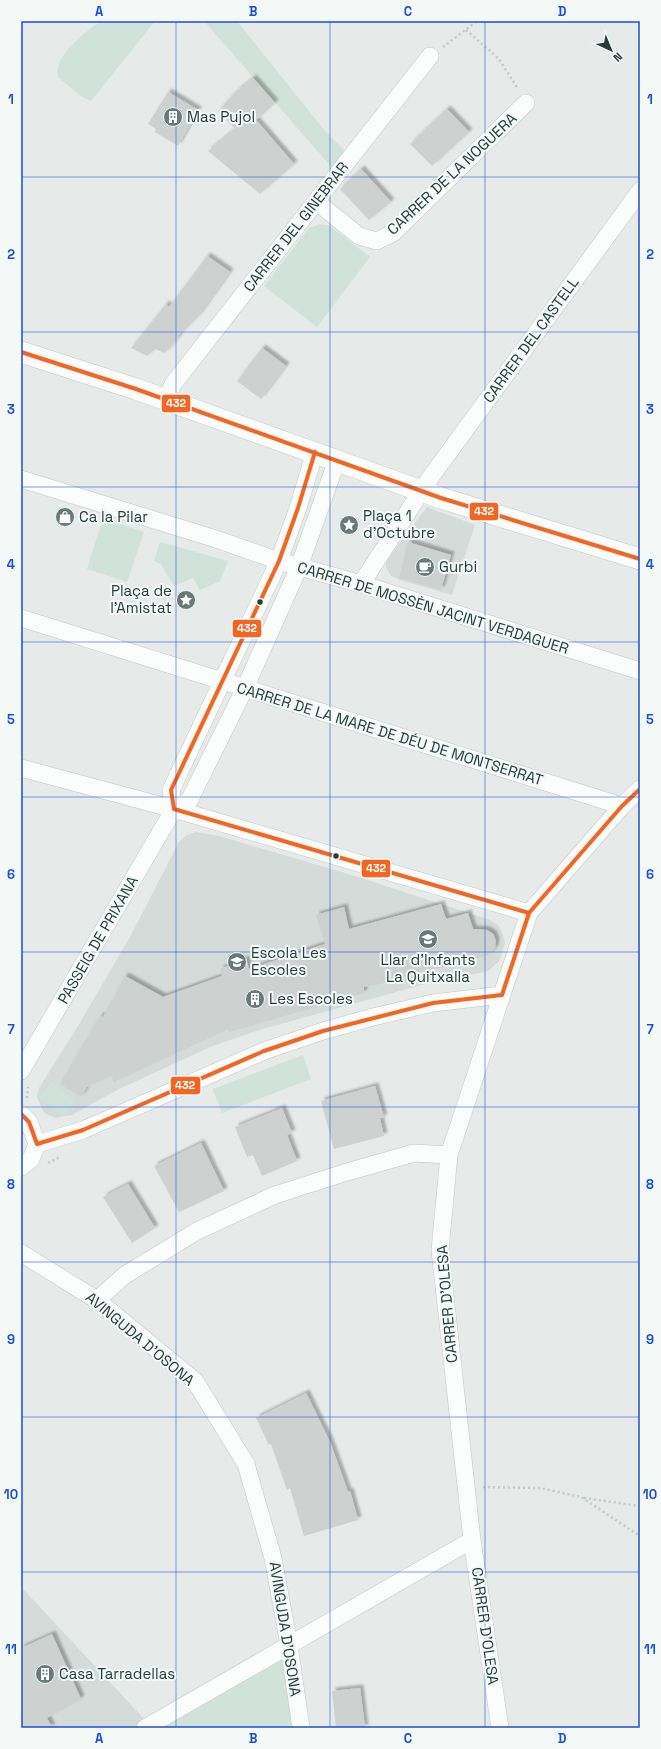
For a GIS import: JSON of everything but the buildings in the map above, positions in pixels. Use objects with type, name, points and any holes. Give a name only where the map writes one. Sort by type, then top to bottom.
[{"type":"street","name":"CARRER DEL GINEBRAR","points":[[166,399],[173,384],[430,56]]},
{"type":"street","name":"CARRER DE LA NOGUERA","points":[[317,202],[359,236],[377,241],[393,233],[526,104]]},
{"type":"street","name":"CARRER DEL CASTELL","points":[[422,490],[640,191]]},
{"type":"street","points":[[21,352],[166,399],[446,499],[640,559]]},
{"type":"street","points":[[174,809],[170,790],[223,682],[279,561],[298,508],[315,452]]},
{"type":"street","name":"PASSEIG DE PRIXANA","points":[[26,1077],[174,809],[189,801],[245,688],[299,567],[337,460]]},
{"type":"street","name":"CARRER DE MOSSÈN JACINT VERDAGUER","points":[[21,479],[216,539],[279,561],[361,584],[640,671]]},
{"type":"street","points":[[361,584],[422,490]]},
{"type":"street","name":"CARRER DE LA MARE DE DÉU DE MONTSERRAT","points":[[21,618],[622,806]]},
{"type":"street","points":[[21,768],[174,809],[529,913]]},
{"type":"street","name":"CARRER D'OLESA","points":[[500,1728],[472,1540],[440,1250],[449,1155],[529,913],[622,806],[640,789]]},
{"type":"street","points":[[37,1144],[79,1132],[264,1051],[323,1031],[373,1017],[433,1003],[502,995]]},
{"type":"street","points":[[21,1167],[31,1159],[37,1144],[24,1108]]},
{"type":"street","points":[[97,1300],[125,1275],[197,1232],[276,1195],[347,1172],[414,1153],[449,1155]]},
{"type":"street","name":"AVINGUDA D'OSONA","points":[[21,1253],[97,1300],[195,1381],[246,1464],[273,1558],[289,1645],[301,1728]]},
{"type":"street","points":[[145,1728],[472,1540]]},
{"type":"path","points":[[430,56],[477,21]]},
{"type":"path","points":[[466,30],[499,59],[526,104]]},
{"type":"path","points":[[24,1108],[27,1089],[26,1077]]},
{"type":"path","points":[[45,1164],[61,1156]]},
{"type":"path","points":[[466,1487],[540,1488],[581,1497],[640,1506]]},
{"type":"path","points":[[581,1497],[640,1536]]},
{"type":"shaded area","points":[[427,507],[475,525],[452,595],[400,580],[391,576],[386,567],[386,561]]},
{"type":"shaded area","name":"Escola Les Escoles","points":[[196,832],[219,836],[355,876],[490,920],[499,926],[505,943],[499,961],[488,971],[425,984],[259,1030],[210,1047],[117,1090],[72,1115],[55,1118],[44,1113],[37,1097],[39,1088],[78,1026],[130,937],[179,842],[187,835]]},
{"type":"shaded area","points":[[21,1587],[146,1721],[134,1728],[21,1728]]},
{"type":"green space","points":[[102,21],[155,21],[91,101],[82,97],[58,77],[58,69],[60,62],[69,48],[90,29]]},
{"type":"green space","points":[[204,21],[237,21],[325,131],[348,154],[334,170]]},
{"type":"green space","points":[[320,224],[330,226],[370,257],[317,327],[264,286],[309,228]]},
{"type":"green space","points":[[103,518],[144,532],[127,582],[87,569]]},
{"type":"green space","points":[[160,542],[228,561],[220,581],[200,590],[193,578],[174,586],[161,564],[154,561]]},
{"type":"green space","points":[[303,1055],[311,1079],[222,1113],[213,1089]]},
{"type":"green space","points":[[51,1082],[75,1101],[64,1116],[39,1098]]},
{"type":"green space","points":[[288,1643],[300,1728],[142,1728]]},
{"type":"transit line","name":"432","points":[[21,352],[136,389],[441,498],[640,559]]},
{"type":"transit line","name":"432","points":[[315,452],[298,508],[279,561],[171,790],[174,809],[529,913]]},
{"type":"transit line","name":"432","points":[[21,1114],[29,1122],[37,1144],[83,1130],[264,1051],[323,1031],[433,1003],[502,995],[529,913],[622,806],[640,789]]},
{"type":"place","name":"Mas Pujol","points":[[173,117]]},
{"type":"place","name":"Ca la Pilar","points":[[65,517]]},
{"type":"place","name":"Plaça 1 d'Octubre","points":[[349,525]]},
{"type":"place","name":"Gurbi","points":[[425,567]]},
{"type":"place","name":"Plaça de l'Amistat","points":[[186,600]]},
{"type":"place","name":"Llar d'Infants La Quitxalla","points":[[428,939]]},
{"type":"place","name":"Escola Les Escoles","points":[[237,962]]},
{"type":"place","name":"Les Escoles","points":[[255,999]]},
{"type":"place","name":"Casa Tarradellas","points":[[45,1674]]}]
